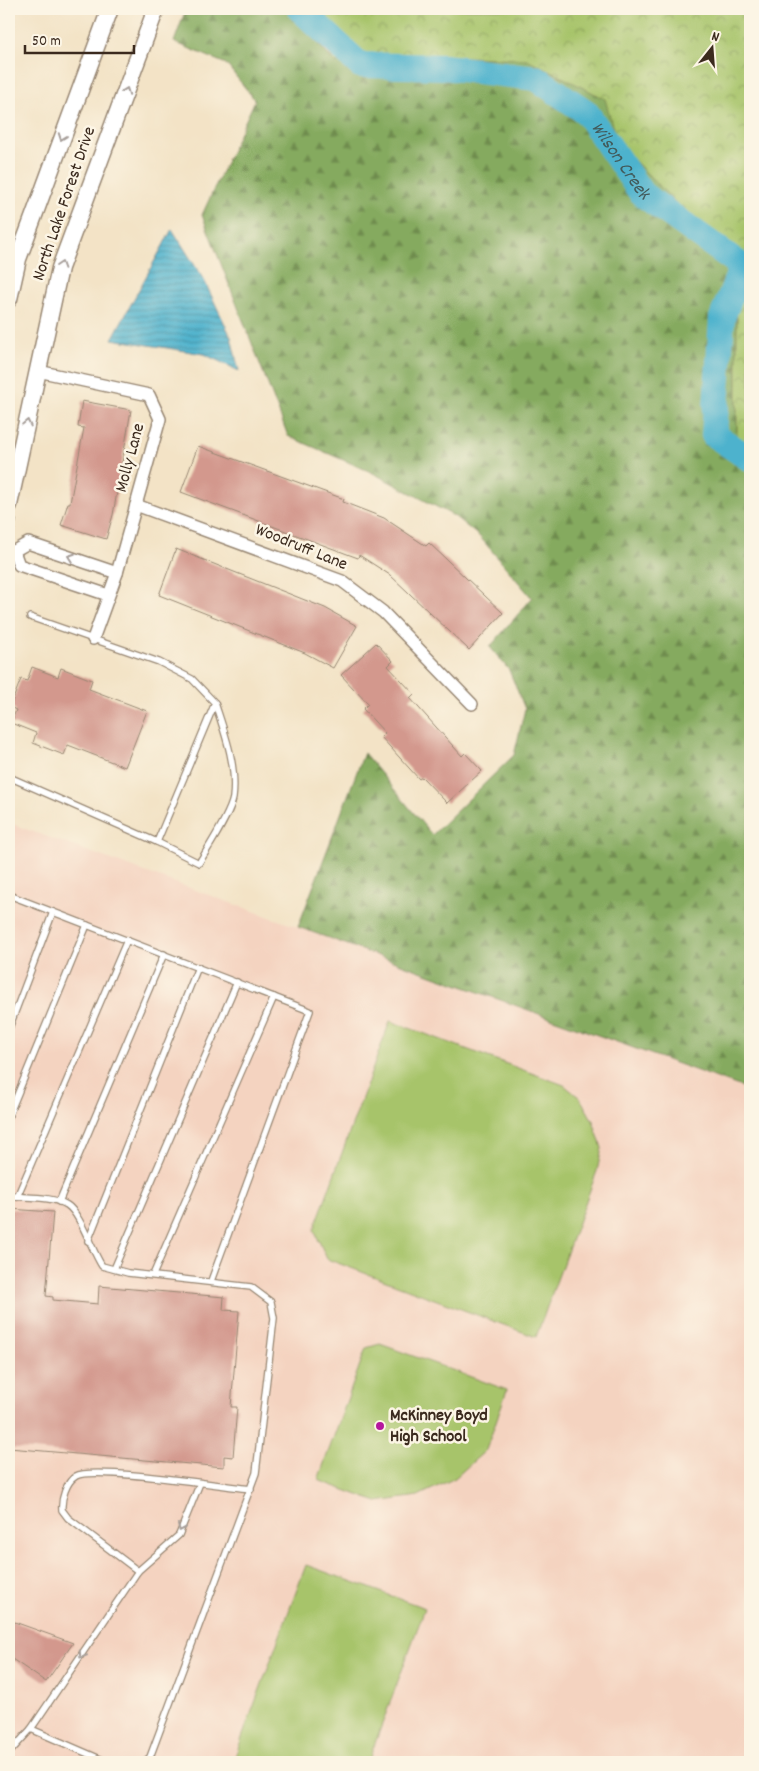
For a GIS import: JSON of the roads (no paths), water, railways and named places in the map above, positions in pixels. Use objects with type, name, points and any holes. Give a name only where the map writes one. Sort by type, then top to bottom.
[{"type":"main road","name":"North Lake Forest Drive","points":[[9,299],[18,259],[110,9]]},
{"type":"main road","name":"North Lake Forest Drive","points":[[9,505],[60,268],[156,9]]},
{"type":"street","name":"Molly Lane","points":[[38,371],[149,396],[160,419],[117,573],[93,639]]},
{"type":"street","name":"Woodruff Lane","points":[[136,505],[342,581],[383,612],[472,704]]},
{"type":"street","points":[[108,595],[19,565],[11,550],[28,543],[117,573]]},
{"type":"lane","points":[[9,777],[157,842],[198,863],[214,839],[233,800],[233,762],[215,703],[192,679],[159,662],[30,616]]},
{"type":"lane","points":[[157,842],[215,703]]},
{"type":"lane","points":[[9,904],[10,895],[310,1011],[211,1282]]},
{"type":"lane","points":[[9,1028],[53,912]]},
{"type":"lane","points":[[9,1115],[87,925]]},
{"type":"lane","points":[[17,1197],[127,940]]},
{"type":"lane","points":[[59,1202],[164,954]]},
{"type":"lane","points":[[88,1241],[198,967]]},
{"type":"lane","points":[[114,1269],[237,982]]},
{"type":"lane","points":[[153,1275],[274,997]]},
{"type":"lane","points":[[9,1196],[67,1204],[74,1212],[102,1266],[153,1275],[251,1287],[271,1302],[273,1328],[256,1473],[150,1757],[144,1762]]},
{"type":"lane","points":[[138,1571],[68,1518],[62,1504],[69,1482],[76,1476],[92,1472],[250,1489]]},
{"type":"lane","points":[[9,1753],[31,1729],[138,1571],[179,1535],[200,1483]]},
{"type":"lane","points":[[31,1729],[107,1762]]},
{"type":"water","points":[[172,229],[204,280],[231,337],[239,371],[204,354],[112,339]]},
{"type":"waterway","name":"Wilson Creek","points":[[300,9],[360,65],[444,67],[536,78],[586,112],[642,194],[742,266],[722,318],[714,435],[750,459]]},
{"type":"place","name":"McKinney Boyd High School","points":[[380,1426]]}]
